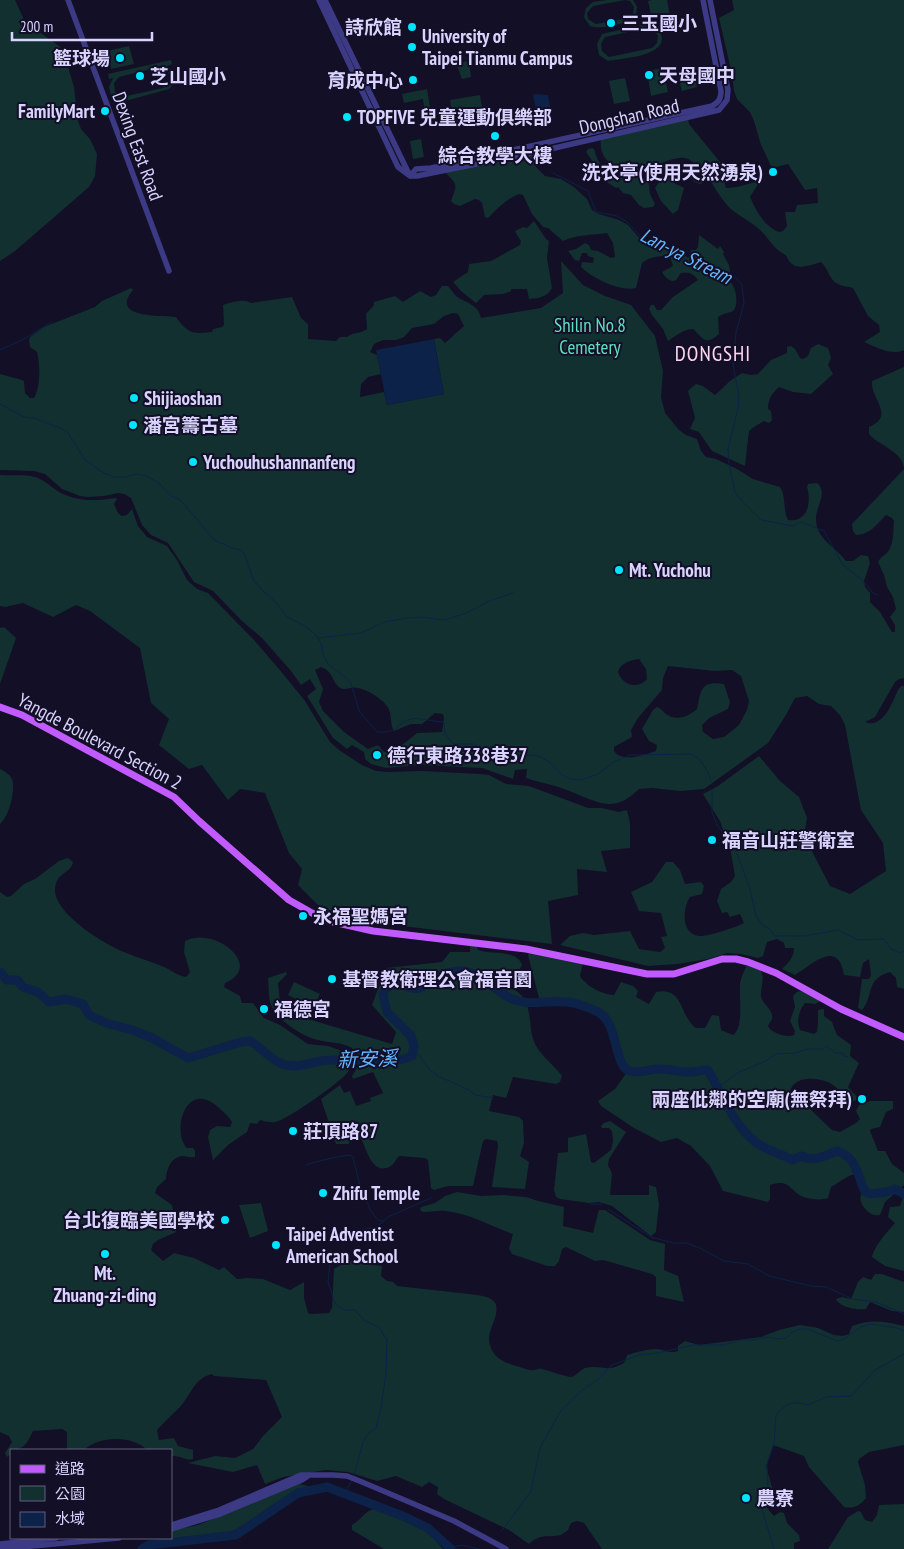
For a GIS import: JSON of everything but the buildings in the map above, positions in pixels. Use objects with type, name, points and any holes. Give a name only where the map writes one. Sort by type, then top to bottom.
[{"type":"main road","name":"Yangde Boulevard Section 2","points":[[0,707],[22,715],[174,797],[289,900],[329,920],[373,931],[526,949],[647,974],[674,974],[722,959],[736,959],[776,973],[840,1009],[904,1037]]},
{"type":"street","name":"Dexing East Road","points":[[68,0],[169,271]]},
{"type":"street","points":[[319,0],[398,167],[410,176]]},
{"type":"street","points":[[325,0],[410,176]]},
{"type":"street","points":[[703,0],[724,99]]},
{"type":"street","points":[[710,0],[728,90],[724,99]]},
{"type":"street","name":"Dongshan Road","points":[[410,176],[546,150],[712,112],[719,110],[724,99]]},
{"type":"street","points":[[172,1525],[219,1510],[301,1476],[333,1474],[347,1476],[454,1521],[496,1546],[506,1549]]},
{"type":"street","points":[[172,1530],[220,1514],[308,1476]]},
{"type":"street","points":[[0,1544],[47,1539]]},
{"type":"street","points":[[0,1549],[108,1539]]},
{"type":"green space","points":[[0,0],[15,0],[25,22],[63,50],[74,87],[78,121],[97,154],[95,176],[89,187],[15,251],[0,261]]},
{"type":"green space","points":[[607,0],[625,0],[633,0],[637,7],[636,15],[628,21],[614,25],[590,26],[584,17],[586,8],[593,2]],"holes":[[[625,0],[630,1],[634,7],[633,13],[629,18],[596,24],[588,19],[587,13],[593,6]]]},
{"type":"green space","points":[[667,0],[670,15],[652,19],[648,1]]},
{"type":"green space","points":[[732,0],[904,0],[904,350],[899,352],[889,351],[864,342],[880,332],[879,325],[868,316],[853,288],[842,286],[835,282],[821,262],[800,267],[792,264],[786,255],[775,247],[759,229],[728,206],[700,168],[688,159],[678,158],[669,160],[648,170],[638,172],[614,166],[603,155],[601,139],[688,119],[689,124],[720,162],[726,188],[757,182],[758,184],[750,197],[761,218],[773,229],[779,232],[783,231],[787,226],[785,212],[795,212],[797,205],[818,203],[817,188],[805,190],[788,164],[772,168],[761,145],[750,112],[737,99],[719,18],[734,10]]},
{"type":"green space","points":[[647,24],[658,29],[662,40],[653,51],[634,57],[608,61],[599,55],[597,44],[602,34]],"holes":[[[647,28],[654,30],[658,36],[657,43],[652,48],[609,57],[602,51],[601,44],[605,37]]]},
{"type":"green space","name":"籃球場","points":[[129,46],[134,64],[111,69],[107,51]]},
{"type":"green space","points":[[171,60],[172,64],[167,66],[174,74],[174,80],[169,89],[120,101],[111,95],[109,87],[113,78],[109,79],[108,74]],"holes":[[[158,67],[166,69],[170,76],[169,84],[163,88],[122,97],[115,92],[114,83],[119,77]]]},
{"type":"green space","points":[[469,61],[471,77],[462,79],[456,63]]},
{"type":"green space","points":[[663,68],[668,92],[651,96],[647,71]]},
{"type":"green space","points":[[694,72],[697,87],[682,91],[678,76]]},
{"type":"green space","points":[[625,78],[630,101],[614,104],[609,81]]},
{"type":"green space","points":[[427,89],[431,114],[425,114],[423,99],[404,103],[402,94]]},
{"type":"green space","points":[[480,95],[482,107],[464,110],[467,126],[455,128],[450,100]]},
{"type":"green space","points":[[421,139],[424,157],[413,159],[410,141]]},
{"type":"green space","points":[[592,148],[602,167],[608,172],[621,176],[648,179],[650,194],[655,204],[653,207],[644,208],[631,195],[623,193],[618,187],[616,188],[608,183],[586,152]]},
{"type":"green space","points":[[534,154],[536,167],[545,176],[561,179],[574,187],[587,199],[592,210],[628,225],[641,240],[669,251],[674,247],[688,258],[691,250],[696,250],[698,247],[699,235],[718,249],[720,246],[729,265],[730,272],[725,278],[732,284],[736,293],[736,305],[733,311],[718,317],[719,334],[711,340],[705,340],[693,329],[689,329],[668,341],[663,329],[649,309],[651,305],[654,305],[657,310],[661,310],[673,297],[698,280],[693,274],[686,273],[681,273],[675,281],[666,278],[662,272],[673,266],[669,254],[646,260],[642,263],[636,288],[622,288],[599,280],[581,267],[582,262],[593,263],[594,258],[588,256],[587,253],[582,253],[579,261],[575,260],[568,251],[576,249],[585,243],[589,245],[591,250],[598,251],[611,258],[615,257],[613,243],[607,233],[579,236],[563,241],[548,228],[543,227],[532,214],[523,195],[519,194],[506,201],[488,218],[485,217],[482,203],[479,200],[475,199],[460,206],[451,201],[455,185],[445,172]]},
{"type":"green space","points":[[676,163],[689,166],[703,183],[695,182],[684,173],[674,174],[672,181],[684,188],[678,210],[673,214],[661,201],[655,188],[669,167]]},
{"type":"green space","points":[[534,221],[549,241],[547,258],[552,288],[548,293],[529,299],[527,289],[511,289],[511,291],[503,294],[484,295],[476,303],[453,282],[468,272],[469,264],[491,261],[520,245],[521,241],[515,231],[523,227],[527,228]]},
{"type":"green space","name":"Shilin No.8 Cemetery","points":[[561,261],[583,285],[605,296],[631,305],[655,336],[663,371],[661,397],[665,413],[679,430],[697,439],[701,451],[706,457],[716,459],[753,479],[780,487],[788,520],[794,520],[804,515],[809,499],[808,484],[817,483],[822,491],[816,515],[817,527],[820,533],[846,561],[853,561],[861,555],[868,556],[870,563],[864,581],[865,587],[870,593],[870,602],[880,612],[892,632],[895,632],[895,625],[890,617],[896,609],[878,562],[891,547],[894,521],[886,515],[866,533],[856,535],[852,524],[904,469],[904,678],[895,682],[875,717],[865,722],[877,722],[882,718],[890,708],[898,690],[901,686],[904,686],[904,989],[897,987],[896,978],[890,972],[882,975],[873,984],[862,1010],[858,1008],[862,979],[869,979],[871,975],[869,959],[863,963],[860,977],[844,975],[841,964],[836,958],[831,956],[817,960],[795,975],[782,969],[791,959],[794,948],[785,948],[784,943],[777,939],[767,942],[763,956],[758,958],[727,953],[708,959],[648,966],[560,945],[570,936],[583,933],[594,935],[630,931],[639,949],[660,952],[665,948],[661,937],[667,936],[661,913],[639,911],[631,892],[652,882],[666,862],[673,862],[680,870],[685,884],[701,882],[704,886],[702,894],[690,897],[687,902],[685,921],[690,932],[694,935],[705,936],[744,923],[740,914],[730,917],[727,912],[722,913],[717,901],[721,889],[731,882],[735,876],[731,853],[720,821],[703,794],[718,786],[759,756],[780,781],[799,797],[807,818],[804,836],[830,886],[850,894],[886,871],[883,843],[861,810],[845,725],[840,715],[831,706],[819,704],[807,696],[795,698],[768,743],[704,789],[680,791],[652,788],[639,789],[620,802],[611,804],[594,801],[559,787],[526,778],[527,769],[515,770],[513,779],[482,768],[421,765],[386,768],[371,764],[365,759],[364,752],[352,745],[347,749],[333,738],[307,696],[316,689],[310,679],[301,685],[262,638],[242,621],[213,591],[194,582],[168,543],[151,535],[142,525],[131,498],[118,493],[104,496],[80,496],[62,489],[45,474],[34,471],[0,470],[0,374],[24,381],[25,393],[30,398],[34,398],[38,387],[39,369],[37,352],[30,347],[30,337],[44,327],[95,307],[102,301],[131,288],[133,290],[127,299],[127,306],[132,311],[140,314],[176,317],[184,327],[195,333],[212,332],[213,329],[224,325],[223,305],[237,301],[251,303],[292,297],[301,318],[308,324],[308,339],[336,341],[340,337],[347,337],[367,329],[366,314],[374,305],[374,302],[395,296],[403,302],[420,291],[431,297],[436,295],[442,286],[448,286],[456,296],[471,304],[481,318],[541,308],[563,293]],"holes":[[[453,313],[458,314],[464,326],[445,343],[440,338],[434,339],[444,394],[387,405],[384,392],[360,397],[361,384],[368,377],[381,374],[377,355],[370,352],[374,344],[383,340],[396,340],[404,337],[412,328],[434,324],[444,316]],[[639,659],[646,669],[647,679],[635,685],[623,680],[618,672],[623,664]],[[668,666],[715,671],[732,670],[741,676],[749,701],[747,710],[739,725],[724,737],[713,739],[703,732],[702,725],[709,718],[728,709],[730,702],[724,684],[706,685],[701,692],[697,709],[687,716],[674,718],[657,707],[653,710],[642,729],[649,741],[657,745],[656,751],[634,757],[618,755],[614,751],[614,747],[632,737],[631,730],[638,718],[662,690],[663,678]],[[321,667],[325,669],[341,688],[361,689],[378,697],[389,709],[394,731],[411,724],[422,724],[435,713],[443,714],[442,732],[417,733],[389,753],[384,752],[378,745],[368,749],[344,732],[323,711],[319,702],[323,689],[315,670]]]},
{"type":"green space","points":[[818,344],[828,348],[831,358],[828,365],[833,374],[811,394],[793,392],[779,387],[776,390],[770,397],[768,406],[768,409],[771,411],[772,420],[769,423],[764,421],[749,431],[745,466],[712,451],[699,432],[690,429],[695,418],[688,391],[696,384],[703,386],[715,395],[742,373],[758,374],[771,360],[787,353],[787,347],[791,346],[795,349],[800,358],[803,359],[808,356],[811,348]]},
{"type":"green space","points":[[904,367],[904,469],[903,463],[895,453],[869,434],[869,427],[881,417],[880,406],[872,388],[872,381]]},
{"type":"green space","points":[[0,475],[39,478],[59,492],[73,498],[94,500],[116,498],[114,504],[118,513],[122,516],[127,515],[132,509],[138,526],[147,537],[167,546],[177,560],[187,580],[197,589],[208,593],[254,640],[279,669],[305,701],[330,742],[362,765],[376,771],[388,772],[422,771],[489,775],[506,784],[529,786],[588,808],[602,808],[619,812],[627,810],[630,823],[630,848],[601,851],[607,872],[577,869],[578,895],[548,901],[552,944],[369,922],[320,907],[298,885],[302,869],[289,853],[265,793],[240,789],[228,800],[202,765],[189,769],[159,745],[169,719],[151,703],[140,648],[90,611],[76,605],[53,617],[23,603],[5,607],[0,606]]},
{"type":"green space","points":[[4,627],[16,638],[0,684],[0,628]]},
{"type":"green space","points":[[0,769],[11,777],[13,789],[9,809],[0,824]]},
{"type":"green space","points":[[68,858],[73,862],[69,869],[58,879],[55,890],[57,899],[72,918],[93,935],[124,952],[167,968],[185,977],[190,972],[184,952],[185,941],[197,938],[210,939],[221,943],[238,958],[240,967],[236,976],[225,983],[224,987],[240,996],[242,1003],[253,1003],[264,1018],[280,1025],[308,1044],[328,1046],[348,1053],[350,1065],[344,1077],[325,1092],[281,1120],[272,1122],[260,1120],[257,1124],[250,1123],[247,1132],[228,1145],[213,1160],[208,1137],[210,1130],[217,1126],[230,1127],[232,1122],[223,1111],[207,1100],[198,1099],[190,1103],[181,1120],[181,1131],[182,1140],[187,1148],[193,1148],[195,1157],[182,1156],[175,1159],[168,1168],[166,1179],[157,1187],[155,1193],[172,1205],[177,1228],[176,1232],[153,1244],[151,1250],[163,1261],[174,1253],[194,1258],[219,1270],[224,1267],[237,1279],[263,1279],[290,1290],[304,1282],[304,1298],[308,1313],[311,1314],[329,1313],[332,1308],[334,1269],[349,1260],[356,1263],[382,1266],[381,1276],[397,1286],[484,1296],[492,1300],[495,1302],[497,1309],[489,1339],[492,1351],[499,1359],[527,1369],[542,1369],[572,1377],[585,1368],[619,1366],[625,1362],[627,1355],[639,1352],[657,1349],[675,1352],[678,1351],[678,1346],[685,1341],[699,1345],[761,1337],[800,1325],[818,1328],[834,1335],[843,1336],[849,1334],[852,1326],[865,1322],[884,1322],[904,1326],[904,1445],[869,1452],[859,1459],[858,1462],[865,1485],[866,1498],[856,1506],[844,1507],[809,1467],[804,1456],[773,1445],[766,1466],[773,1491],[767,1502],[767,1508],[774,1516],[780,1512],[784,1513],[787,1523],[799,1535],[800,1541],[794,1543],[794,1549],[602,1549],[584,1523],[577,1521],[571,1523],[568,1530],[561,1535],[540,1537],[529,1544],[509,1530],[444,1499],[437,1494],[438,1487],[429,1482],[422,1487],[396,1476],[377,1481],[348,1472],[326,1470],[283,1477],[265,1484],[257,1465],[233,1472],[188,1463],[215,1456],[235,1458],[253,1449],[282,1417],[266,1380],[214,1376],[212,1374],[197,1383],[180,1407],[157,1430],[159,1440],[174,1438],[178,1446],[193,1450],[193,1459],[172,1456],[172,1449],[146,1449],[133,1442],[116,1439],[98,1442],[85,1449],[67,1449],[67,1432],[62,1429],[33,1431],[25,1445],[19,1449],[10,1449],[10,1455],[7,1457],[5,1453],[12,1442],[9,1436],[0,1432],[0,892],[7,897],[11,896],[24,884],[35,879],[59,861]]},
{"type":"green space","points":[[470,946],[477,946],[478,950],[510,955],[519,960],[522,965],[519,970],[499,976],[498,984],[517,991],[524,999],[529,1011],[531,1031],[535,1044],[562,1076],[560,1082],[556,1084],[513,1077],[506,1098],[493,1095],[489,1111],[519,1117],[523,1121],[524,1143],[520,1156],[529,1162],[525,1189],[492,1187],[498,1146],[497,1141],[486,1139],[483,1141],[473,1186],[448,1186],[434,1190],[431,1188],[428,1160],[425,1158],[399,1156],[391,1166],[379,1168],[371,1160],[361,1139],[355,1138],[348,1144],[336,1144],[321,1099],[340,1085],[344,1093],[350,1091],[356,1106],[371,1101],[370,1098],[383,1093],[373,1072],[353,1079],[352,1076],[357,1062],[352,1048],[322,1041],[298,1032],[274,1011],[270,1002],[268,978],[286,972],[287,974],[278,983],[281,1011],[392,1044],[396,1032],[372,1005],[386,968],[442,962],[450,952],[470,952]]},
{"type":"green space","points":[[530,951],[583,963],[581,978],[592,988],[600,992],[614,995],[621,982],[633,986],[638,991],[636,997],[649,1004],[656,992],[665,991],[672,993],[696,1028],[705,1028],[712,1015],[719,1016],[721,1030],[733,1035],[739,1026],[740,984],[747,965],[760,969],[762,973],[761,997],[772,1016],[768,1026],[776,1033],[787,1036],[794,1035],[795,1031],[790,1021],[795,1007],[793,996],[796,993],[799,991],[806,992],[819,1000],[815,1004],[805,1003],[803,1006],[798,1019],[800,1030],[814,1034],[817,1032],[818,1010],[824,1009],[824,1016],[832,1022],[837,1035],[851,1045],[850,1056],[859,1063],[848,1087],[857,1097],[856,1100],[850,1103],[830,1083],[811,1079],[798,1081],[793,1085],[790,1097],[811,1110],[832,1130],[840,1132],[860,1119],[856,1111],[859,1105],[870,1101],[893,1101],[893,1109],[886,1112],[880,1127],[870,1131],[878,1151],[885,1151],[892,1164],[904,1173],[904,1185],[885,1202],[880,1215],[874,1215],[869,1212],[861,1202],[865,1186],[861,1173],[849,1176],[831,1187],[828,1198],[825,1199],[804,1197],[783,1183],[770,1185],[770,1199],[768,1202],[723,1191],[710,1166],[691,1146],[677,1138],[661,1142],[634,1128],[601,1106],[598,1101],[615,1089],[625,1075],[625,1064],[609,1020],[604,1013],[578,1002],[541,1000],[528,955]]},
{"type":"green space","points":[[294,982],[320,994],[313,1008],[288,995]]},
{"type":"green space","points":[[610,1121],[626,1132],[609,1159],[608,1165],[612,1174],[610,1195],[649,1195],[649,1185],[656,1187],[659,1204],[656,1232],[651,1236],[612,1206],[599,1202],[589,1203],[556,1197],[554,1190],[558,1153],[568,1152],[568,1138],[586,1134],[591,1162],[594,1163],[611,1150],[613,1141],[612,1131],[601,1126]]},
{"type":"green space","points":[[457,1192],[481,1196],[526,1197],[564,1207],[563,1226],[593,1233],[599,1210],[605,1210],[650,1240],[665,1244],[664,1270],[678,1276],[684,1302],[656,1296],[656,1277],[652,1274],[603,1260],[595,1261],[566,1247],[562,1249],[559,1261],[555,1266],[547,1266],[512,1254],[509,1249],[513,1234],[464,1215],[446,1211],[423,1212],[420,1210],[421,1207],[435,1203],[445,1196]]},
{"type":"green space","points":[[904,1194],[904,1271],[885,1266],[872,1257],[878,1244],[895,1223],[888,1217],[890,1207],[900,1206]]},
{"type":"green space","points":[[261,1203],[268,1231],[250,1238],[239,1205]]},
{"type":"green space","points":[[875,1274],[882,1274],[904,1282],[904,1312],[892,1311],[870,1302],[866,1309],[854,1309],[846,1307],[837,1301],[836,1299],[842,1297],[851,1299],[858,1282],[863,1277],[871,1280]]},
{"type":"green space","points":[[299,1484],[309,1488],[298,1491],[232,1532],[172,1540],[170,1539],[172,1539],[172,1531],[174,1530],[198,1525]]},
{"type":"green space","points":[[904,1504],[904,1549],[828,1549],[848,1517],[858,1511],[861,1512],[865,1520],[872,1522],[877,1515],[879,1505]]},
{"type":"green space","points":[[373,1509],[425,1529],[443,1549],[384,1549],[352,1530],[352,1525]]},
{"type":"water","points":[[533,94],[548,95],[553,121],[542,123],[537,116]]},
{"type":"water","points":[[434,339],[444,394],[387,405],[376,350]]},
{"type":"waterway","name":"Lan-ya Stream","points":[[553,173],[588,191],[596,212],[617,216],[627,222],[642,238],[651,243],[668,248],[693,264],[723,270],[734,276],[742,285],[744,303],[736,333],[733,365],[739,396],[738,408],[728,449],[735,492],[761,520],[793,526],[801,522],[824,531],[843,565],[862,580],[873,593],[878,595]]},
{"type":"waterway","name":"Lan-ya Stream","points":[[0,350],[24,339],[52,322]]},
{"type":"waterway","name":"Lan-ya Stream","points":[[0,404],[24,417],[34,418],[67,431],[85,460],[104,473],[115,477],[136,474],[147,476],[160,484],[171,496],[179,499],[214,540],[241,550],[245,555],[253,579],[261,589],[276,602],[287,617],[305,626],[315,634],[321,643],[324,657],[329,665],[351,683],[359,711],[377,732],[394,730],[411,719],[444,722],[445,734],[453,744],[474,744],[488,753],[504,747],[519,756],[533,755],[541,757],[562,775],[570,779],[581,780],[598,774],[614,762],[630,755],[692,754],[700,760],[708,772],[711,781]]},
{"type":"waterway","name":"Lan-ya Stream","points":[[318,638],[361,633],[384,622],[407,618],[421,617],[444,620],[467,613],[487,602],[513,593]]},
{"type":"waterway","name":"Lan-ya Stream","points":[[712,789],[712,813],[717,825],[738,856],[750,889],[756,916],[762,925],[770,929],[774,936],[805,936],[838,930],[858,940],[884,939],[891,949],[901,953],[904,951]]},
{"type":"waterway","name":"新安溪","points":[[0,972],[7,980],[17,980],[23,987],[38,992],[49,1002],[66,999],[83,1004],[89,1015],[106,1023],[152,1038],[188,1058],[241,1042],[251,1041],[279,1063],[289,1066],[325,1060],[393,1061],[412,1056],[414,1046],[411,1036],[387,1012],[383,994],[385,989],[391,985],[402,984],[420,988],[440,975],[459,971],[468,972],[481,977],[504,995],[518,1001],[574,1003],[596,1011],[607,1020],[621,1062],[624,1068],[629,1071],[637,1072],[659,1069],[689,1072],[708,1070],[733,1117],[758,1144],[792,1160],[802,1156],[815,1159],[837,1151],[851,1160],[862,1186],[868,1193],[884,1193],[895,1189],[904,1194]]},
{"type":"waterway","points":[[716,1086],[723,1084],[739,1072],[766,1061],[775,1054],[822,1049],[827,1046],[836,1053],[843,1053],[844,1056],[848,1057]]},
{"type":"waterway","points":[[414,1052],[438,1076],[469,1090],[475,1095],[493,1098]]},
{"type":"waterway","points":[[306,1165],[350,1155],[353,1157],[360,1186],[364,1191],[370,1210],[378,1220],[383,1221]]},
{"type":"waterway","points":[[348,1232],[377,1227],[388,1217],[431,1198]]},
{"type":"waterway","points":[[590,1204],[602,1204]]},
{"type":"waterway","points":[[608,1209],[651,1237],[673,1243],[686,1243],[724,1261],[748,1264],[769,1276],[811,1286],[826,1287],[853,1299],[876,1302],[904,1314]]},
{"type":"waterway","points":[[331,1251],[328,1282],[335,1303],[343,1310],[355,1310],[365,1321],[379,1327],[387,1340],[386,1373],[381,1408],[376,1428],[368,1434],[363,1442],[354,1476]]},
{"type":"waterway","points":[[501,1531],[531,1491],[540,1448],[560,1412],[612,1365],[639,1355],[693,1345],[723,1345],[741,1340],[767,1337],[786,1338],[792,1332],[800,1329],[808,1329],[837,1341],[870,1324],[897,1328],[904,1331]]},
{"type":"waterway","points":[[774,1549],[761,1506],[768,1489],[767,1464],[774,1444],[776,1415],[790,1403],[808,1405],[826,1397],[851,1396],[875,1370],[904,1354]]},
{"type":"waterway","points":[[345,1493],[352,1480]]},
{"type":"waterway","points":[[142,1549],[149,1545],[236,1535],[298,1493],[327,1487],[403,1516],[428,1528],[451,1549]]},
{"type":"waterway","points":[[450,1548],[461,1545],[479,1549]]},
{"type":"place","name":"三玉國小","points":[[611,23]]},
{"type":"place","name":"詩欣館","points":[[412,27]]},
{"type":"place","name":"University of Taipei Tianmu Campus","points":[[412,47]]},
{"type":"place","name":"籃球場","points":[[120,58]]},
{"type":"place","name":"天母國中","points":[[649,75]]},
{"type":"place","name":"芝山國小","points":[[140,76]]},
{"type":"place","name":"育成中心","points":[[413,80]]},
{"type":"place","name":"FamilyMart","points":[[105,111]]},
{"type":"place","name":"TOPFIVE 兒童運動俱樂部","points":[[347,117]]},
{"type":"place","name":"綜合教學大樓","points":[[495,136]]},
{"type":"place","name":"洗衣亭(使用天然湧泉)","points":[[773,172]]},
{"type":"place","name":"Shijiaoshan","points":[[134,398]]},
{"type":"place","name":"潘宮籌古墓","points":[[133,425]]},
{"type":"place","name":"Yuchouhushannanfeng","points":[[193,462]]},
{"type":"place","name":"Mt. Yuchohu","points":[[619,570]]},
{"type":"place","name":"德行東路338巷37","points":[[377,755]]},
{"type":"place","name":"福音山莊警衛室","points":[[712,840]]},
{"type":"place","name":"永福聖媽宮","points":[[303,916]]},
{"type":"place","name":"基督教衛理公會福音園","points":[[332,979]]},
{"type":"place","name":"福德宮","points":[[264,1009]]},
{"type":"place","name":"兩座仳鄰的空廟(無祭拜)","points":[[862,1099]]},
{"type":"place","name":"莊頂路87","points":[[293,1131]]},
{"type":"place","name":"Zhifu Temple","points":[[323,1193]]},
{"type":"place","name":"台北復臨美國學校","points":[[225,1220]]},
{"type":"place","name":"Taipei Adventist American School","points":[[276,1245]]},
{"type":"place","name":"Mt. Zhuang-zi-ding","points":[[105,1254]]},
{"type":"place","name":"農寮","points":[[746,1498]]},
{"type":"district","name":"DONGSHI","points":[[713,354]]}]
